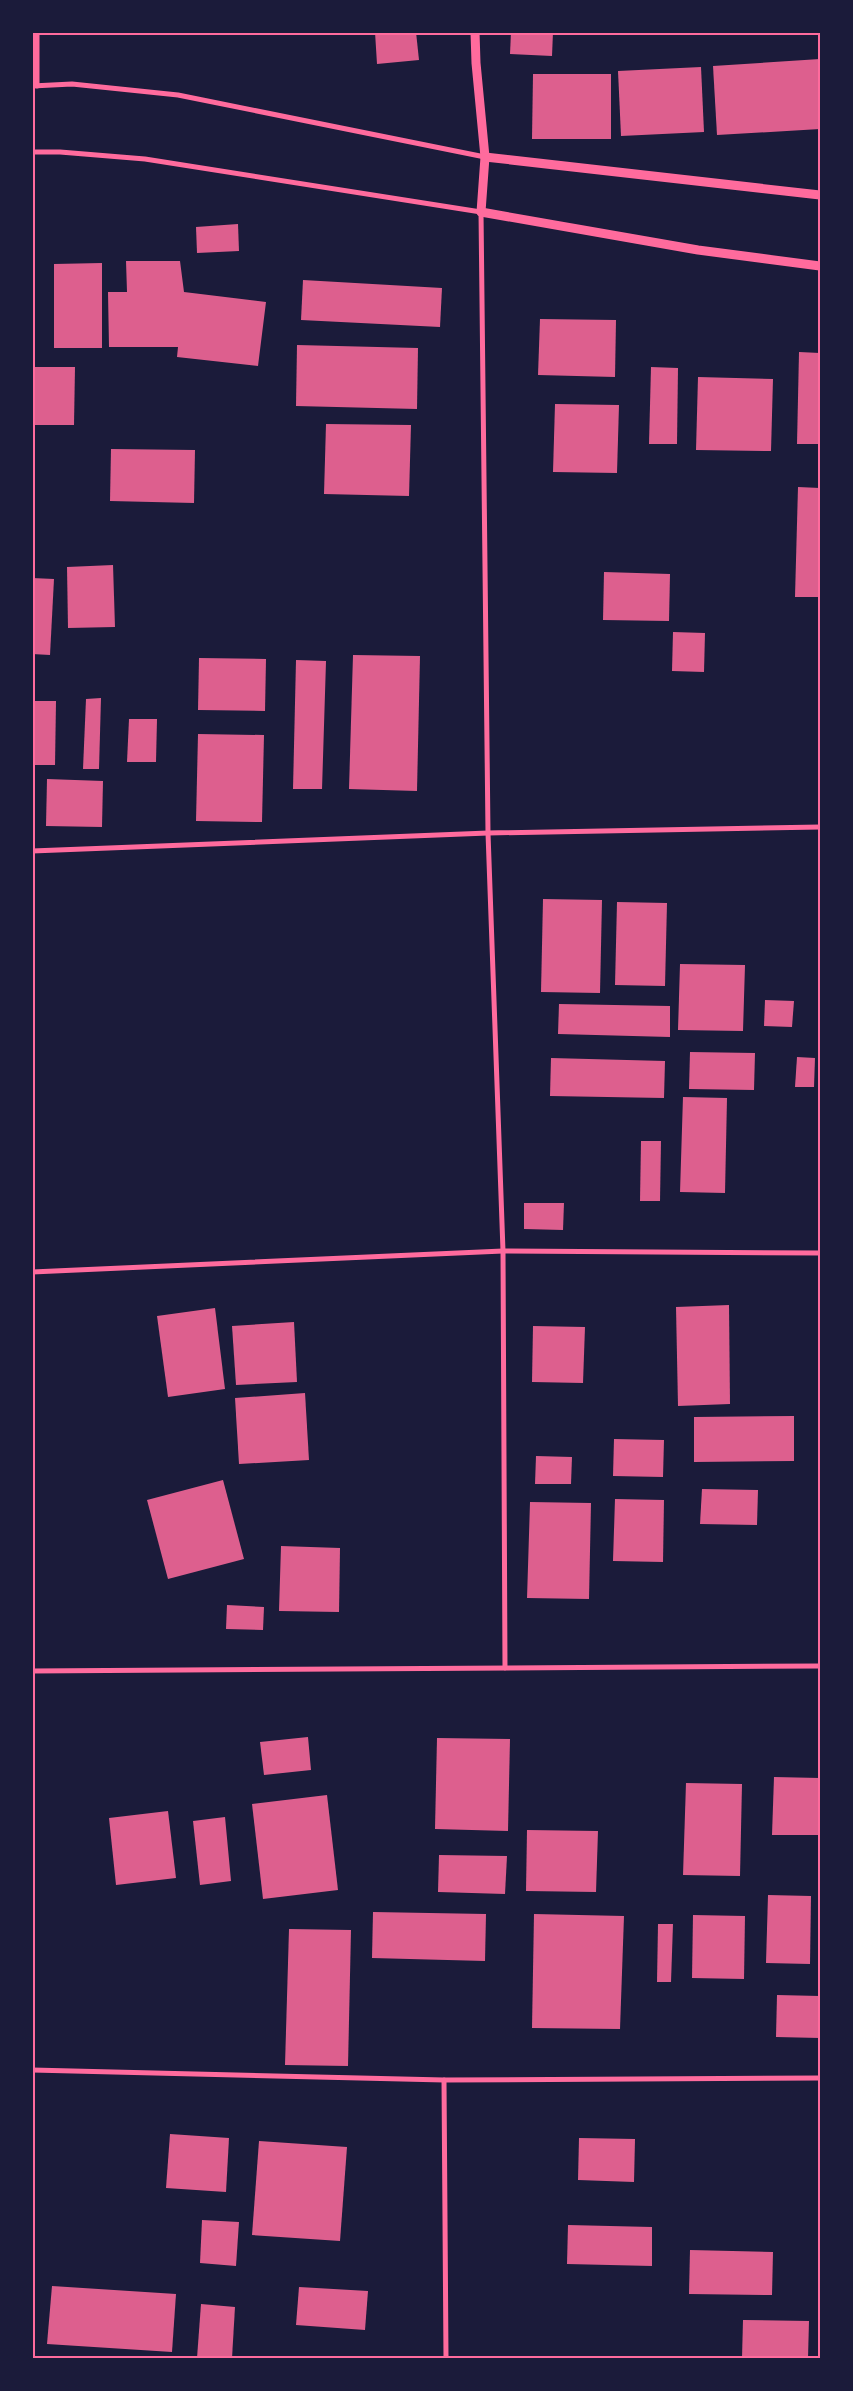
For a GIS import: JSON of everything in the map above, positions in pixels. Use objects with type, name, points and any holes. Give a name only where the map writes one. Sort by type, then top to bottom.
[{"type":"street","points":[[37,32],[35,86],[72,84],[178,95],[485,157],[820,195]]},
{"type":"street","points":[[476,32],[476,63],[485,157],[480,212],[488,833],[503,1251],[505,1668]]},
{"type":"street","points":[[32,152],[60,152],[145,159],[480,212],[698,250],[820,266]]},
{"type":"street","points":[[32,851],[488,833],[820,827]]},
{"type":"street","points":[[32,1272],[503,1251],[820,1253]]},
{"type":"street","points":[[32,1671],[820,1666]]},
{"type":"street","points":[[32,2070],[444,2080],[820,2078]]},
{"type":"street","points":[[444,2080],[446,2358]]},
{"type":"building","points":[[375,32],[416,32],[419,60],[377,64]]},
{"type":"building","points":[[511,32],[553,32],[552,56],[510,54]]},
{"type":"building","points":[[820,59],[820,129],[717,135],[713,66]]},
{"type":"building","points":[[701,67],[704,132],[621,136],[618,71]]},
{"type":"building","points":[[533,74],[611,74],[611,139],[532,139]]},
{"type":"building","points":[[238,224],[239,251],[197,253],[196,227]]},
{"type":"building","points":[[126,261],[180,261],[184,292],[266,302],[258,366],[177,357],[178,347],[109,347],[108,292],[127,292]]},
{"type":"building","points":[[102,263],[102,348],[54,348],[54,264]]},
{"type":"building","points":[[303,280],[442,288],[440,327],[301,320]]},
{"type":"building","points":[[540,319],[616,320],[615,377],[538,375]]},
{"type":"building","points":[[297,345],[418,348],[417,409],[296,406]]},
{"type":"building","points":[[799,352],[820,353],[820,444],[797,444]]},
{"type":"building","points":[[32,367],[75,367],[74,425],[32,425]]},
{"type":"building","points":[[651,367],[678,368],[677,444],[649,444]]},
{"type":"building","points":[[698,377],[773,379],[771,451],[696,450]]},
{"type":"building","points":[[555,404],[619,405],[617,473],[553,472]]},
{"type":"building","points":[[326,424],[411,425],[409,496],[324,494]]},
{"type":"building","points":[[111,449],[195,450],[194,503],[110,501]]},
{"type":"building","points":[[798,487],[820,488],[820,597],[795,597]]},
{"type":"building","points":[[113,565],[115,627],[68,628],[67,567]]},
{"type":"building","points":[[604,572],[670,574],[669,621],[603,620]]},
{"type":"building","points":[[32,578],[54,579],[50,655],[32,654]]},
{"type":"building","points":[[673,632],[705,633],[704,672],[672,671]]},
{"type":"building","points":[[353,655],[420,656],[417,791],[349,789]]},
{"type":"building","points":[[199,658],[266,659],[265,711],[198,710]]},
{"type":"building","points":[[296,660],[326,661],[322,789],[293,789]]},
{"type":"building","points":[[101,698],[99,769],[83,769],[86,699]]},
{"type":"building","points":[[32,701],[56,701],[55,765],[32,765]]},
{"type":"building","points":[[129,719],[157,719],[156,762],[127,762]]},
{"type":"building","points":[[198,734],[264,735],[262,822],[196,821]]},
{"type":"building","points":[[47,779],[103,781],[102,827],[46,826]]},
{"type":"building","points":[[543,899],[602,900],[600,993],[541,992]]},
{"type":"building","points":[[617,902],[667,903],[665,986],[615,985]]},
{"type":"building","points":[[680,964],[745,965],[743,1031],[678,1030]]},
{"type":"building","points":[[765,1000],[794,1001],[792,1027],[764,1026]]},
{"type":"building","points":[[559,1004],[670,1006],[670,1037],[558,1034]]},
{"type":"building","points":[[690,1052],[755,1053],[754,1090],[689,1089]]},
{"type":"building","points":[[797,1057],[815,1058],[814,1087],[795,1087]]},
{"type":"building","points":[[551,1058],[665,1061],[664,1098],[550,1096]]},
{"type":"building","points":[[683,1097],[727,1098],[725,1193],[680,1192]]},
{"type":"building","points":[[641,1141],[661,1141],[660,1201],[640,1201]]},
{"type":"building","points":[[524,1203],[564,1203],[563,1230],[524,1229]]},
{"type":"building","points":[[729,1305],[730,1404],[678,1406],[676,1307]]},
{"type":"building","points":[[215,1308],[225,1389],[168,1397],[157,1316]]},
{"type":"building","points":[[294,1322],[297,1382],[236,1385],[232,1326]]},
{"type":"building","points":[[533,1326],[585,1327],[583,1383],[532,1382]]},
{"type":"building","points":[[305,1393],[309,1460],[239,1464],[235,1398]]},
{"type":"building","points":[[794,1416],[794,1461],[694,1462],[694,1417]]},
{"type":"building","points":[[614,1439],[664,1440],[663,1477],[613,1476]]},
{"type":"building","points":[[536,1456],[572,1457],[571,1484],[535,1484]]},
{"type":"building","points":[[223,1480],[244,1559],[168,1579],[147,1500]]},
{"type":"building","points":[[702,1489],[758,1490],[757,1525],[700,1524]]},
{"type":"building","points":[[615,1499],[664,1500],[663,1562],[613,1561]]},
{"type":"building","points":[[530,1502],[591,1503],[589,1599],[527,1598]]},
{"type":"building","points":[[281,1546],[340,1548],[339,1612],[279,1611]]},
{"type":"building","points":[[227,1605],[264,1607],[263,1630],[226,1629]]},
{"type":"building","points":[[308,1737],[311,1770],[264,1775],[260,1742]]},
{"type":"building","points":[[437,1738],[510,1739],[508,1831],[435,1829]]},
{"type":"building","points":[[774,1777],[820,1778],[820,1835],[772,1835]]},
{"type":"building","points":[[686,1783],[742,1784],[740,1876],[683,1875]]},
{"type":"building","points":[[327,1795],[338,1890],[263,1899],[252,1804]]},
{"type":"building","points":[[168,1811],[176,1878],[116,1885],[109,1818]]},
{"type":"building","points":[[225,1817],[231,1881],[200,1885],[193,1821]]},
{"type":"building","points":[[527,1830],[598,1831],[596,1892],[526,1891]]},
{"type":"building","points":[[439,1855],[507,1856],[505,1894],[438,1892]]},
{"type":"building","points":[[768,1895],[811,1896],[810,1964],[766,1963]]},
{"type":"building","points":[[373,1912],[486,1914],[485,1961],[372,1958]]},
{"type":"building","points":[[534,1914],[624,1916],[620,2029],[532,2028]]},
{"type":"building","points":[[693,1915],[745,1916],[744,1979],[692,1978]]},
{"type":"building","points":[[658,1924],[673,1924],[671,1982],[657,1982]]},
{"type":"building","points":[[289,1929],[351,1930],[348,2066],[285,2065]]},
{"type":"building","points":[[777,1995],[820,1996],[820,2038],[776,2037]]},
{"type":"building","points":[[170,2134],[229,2138],[226,2192],[166,2188]]},
{"type":"building","points":[[579,2138],[635,2139],[634,2182],[578,2180]]},
{"type":"building","points":[[259,2141],[347,2147],[340,2241],[252,2235]]},
{"type":"building","points":[[202,2220],[239,2222],[236,2266],[200,2263]]},
{"type":"building","points":[[568,2225],[652,2227],[652,2266],[567,2264]]},
{"type":"building","points":[[690,2250],[773,2252],[772,2295],[689,2294]]},
{"type":"building","points":[[52,2286],[176,2294],[172,2352],[47,2344]]},
{"type":"building","points":[[299,2287],[368,2291],[365,2330],[296,2325]]},
{"type":"building","points":[[201,2304],[235,2307],[232,2358],[197,2358]]},
{"type":"building","points":[[743,2320],[809,2321],[808,2358],[742,2358]]}]
